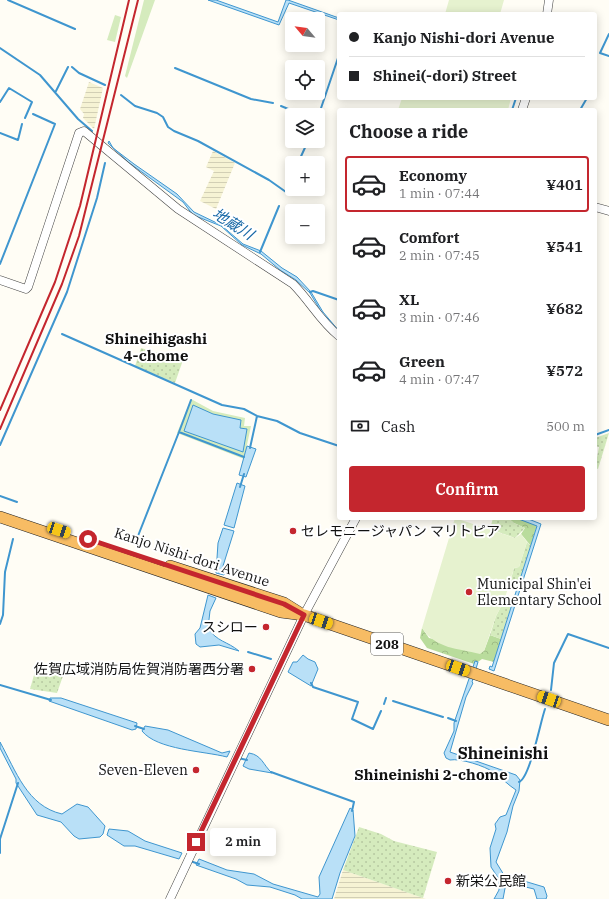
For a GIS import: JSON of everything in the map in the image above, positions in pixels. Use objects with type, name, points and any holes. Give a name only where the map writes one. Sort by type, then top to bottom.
[{"type":"highway","name":"Kanjo Nishi-dori Avenue","points":[[0,510],[145,562]]},
{"type":"highway","name":"Kanjo Nishi-dori Avenue","points":[[0,517],[209,583],[281,612],[304,615],[609,720]]},
{"type":"street","points":[[546,12],[549,0]]},
{"type":"street","points":[[0,280],[26,289],[28,287],[79,133],[84,131],[178,209],[293,284],[305,296],[320,317],[337,334]]},
{"type":"street","points":[[597,208],[609,211]]},
{"type":"street","points":[[170,899],[304,615],[355,520]]},
{"type":"shaded area","points":[[89,82],[103,88],[94,129],[83,118],[84,114],[80,109]]},
{"type":"shaded area","points":[[213,151],[235,163],[216,209],[200,201],[214,171],[206,167]]},
{"type":"shaded area","points":[[343,870],[423,898],[426,899],[334,899]]},
{"type":"green space","points":[[144,0],[155,0],[127,78],[125,76]]},
{"type":"green space","points":[[449,0],[504,0],[501,12],[446,12]]},
{"type":"green space","points":[[115,15],[121,17],[115,42],[107,40]]},
{"type":"green space","points":[[401,100],[510,100],[508,108],[399,108]]},
{"type":"green space","points":[[141,348],[183,360],[175,383],[135,366]]},
{"type":"green space","points":[[191,399],[213,411],[245,418],[244,426],[251,426],[244,459],[177,433]]},
{"type":"green space","points":[[609,433],[598,469],[597,458],[599,447],[597,446],[597,437]]},
{"type":"green space","points":[[454,520],[461,520],[515,538],[521,534],[527,542],[519,567],[514,568],[504,601],[496,616],[484,651],[480,654],[448,647],[434,640],[422,628]]},
{"type":"green space","points":[[492,520],[510,520],[525,528],[515,538],[490,529]]},
{"type":"green space","points":[[510,520],[522,520],[537,525],[531,546],[521,534],[525,528]]},
{"type":"green space","points":[[527,542],[531,546],[518,585],[510,583],[514,568],[519,567]]},
{"type":"green space","points":[[504,601],[512,604],[501,639],[490,635],[496,616]]},
{"type":"green space","points":[[422,628],[429,638],[484,651],[490,635],[501,639],[494,662],[482,659],[478,662],[475,661],[474,664],[427,648],[420,638]]},
{"type":"green space","points":[[36,668],[63,676],[57,693],[30,689]]},
{"type":"green space","points":[[359,827],[381,834],[394,841],[437,852],[423,898],[343,870]]},
{"type":"water","points":[[208,0],[216,0],[278,22],[286,0],[322,12],[315,12],[289,3],[279,25]]},
{"type":"water","points":[[325,13],[337,17],[337,19],[325,15]]},
{"type":"water","points":[[114,149],[177,194],[194,212],[221,225],[243,244],[261,251],[282,268],[297,277],[311,292],[323,312],[337,329],[322,313],[310,293],[296,280],[280,270],[261,254],[242,245],[221,226],[193,215],[183,202],[128,162]]},
{"type":"water","points":[[193,405],[213,414],[241,420],[240,428],[247,429],[243,452],[184,431]]},
{"type":"water","points":[[247,446],[256,449],[246,477],[239,475]]},
{"type":"water","points":[[237,483],[245,486],[234,528],[224,525]]},
{"type":"water","points":[[521,520],[531,520],[541,524],[494,671],[489,669],[490,666],[492,667],[537,526]]},
{"type":"water","points":[[223,528],[234,531],[223,566],[225,570],[224,575],[216,573],[218,543]]},
{"type":"water","points":[[208,595],[216,598],[210,611],[208,628],[211,633],[219,639],[239,651],[219,645],[200,647],[196,644],[195,634],[200,628]]},
{"type":"water","points":[[303,655],[315,662],[318,669],[311,686],[288,672],[293,662],[297,662]]},
{"type":"water","points":[[475,661],[478,662],[472,682],[473,683],[466,697],[450,752],[516,775],[520,780],[519,791],[513,806],[507,832],[496,862],[504,875],[544,887],[547,896],[546,899],[537,899],[534,889],[506,883],[503,899],[494,899],[499,890],[499,879],[491,867],[490,848],[496,829],[495,824],[500,817],[506,815],[516,790],[489,770],[466,761],[450,760],[446,758],[444,753],[454,731],[454,723]]},
{"type":"water","points":[[50,698],[61,698],[137,723],[136,729],[132,730],[49,701]]},
{"type":"water","points":[[145,726],[168,730],[222,753],[230,751],[227,757],[169,746],[149,737],[142,731]]},
{"type":"water","points":[[0,742],[17,775],[31,795],[50,810],[62,814],[77,804],[88,807],[105,826],[103,834],[100,837],[79,839],[74,836],[61,822],[37,815],[16,783],[16,779],[0,748]]},
{"type":"water","points":[[249,753],[260,758],[272,773],[249,769],[243,766]]},
{"type":"water","points":[[350,808],[353,810],[355,836],[340,873],[332,899],[302,899],[295,895],[270,887],[247,885],[236,879],[196,865],[199,859],[227,870],[254,874],[273,884],[318,897],[320,894],[319,877]]},
{"type":"water","points":[[109,829],[128,831],[145,841],[182,853],[179,859],[135,846],[124,846],[107,835]]},
{"type":"waterway","points":[[8,0],[75,29]]},
{"type":"waterway","points":[[609,34],[600,53],[609,56]]},
{"type":"waterway","name":"地蔵川","points":[[0,48],[40,75],[78,119],[92,131]]},
{"type":"waterway","points":[[321,108],[337,61]]},
{"type":"waterway","points":[[56,91],[68,67]]},
{"type":"waterway","points":[[72,67],[79,73],[105,85]]},
{"type":"waterway","points":[[175,68],[251,99],[273,103]]},
{"type":"waterway","points":[[0,102],[9,88],[32,102],[25,118]]},
{"type":"waterway","points":[[121,95],[135,106],[157,113],[163,117],[168,127],[174,131],[198,141],[269,180],[285,191]]},
{"type":"waterway","points":[[513,108],[515,100]]},
{"type":"waterway","points":[[581,108],[586,100]]},
{"type":"waterway","points":[[281,106],[286,108]]},
{"type":"waterway","points":[[0,264],[55,124],[33,114]]},
{"type":"waterway","points":[[0,133],[18,140],[22,124]]},
{"type":"waterway","points":[[301,156],[305,148]]},
{"type":"waterway","points":[[0,445],[67,292],[97,198],[105,163]]},
{"type":"waterway","points":[[260,252],[279,206]]},
{"type":"waterway","points":[[310,292],[313,291],[337,299]]},
{"type":"waterway","points":[[62,334],[222,405],[244,409],[257,416],[277,421],[300,433],[337,445]]},
{"type":"waterway","points":[[191,400],[179,432],[244,457]]},
{"type":"waterway","points":[[250,448],[257,416]]},
{"type":"waterway","points":[[597,434],[609,430]]},
{"type":"waterway","points":[[136,541],[179,432]]},
{"type":"waterway","points":[[240,487],[244,474]]},
{"type":"waterway","points":[[0,496],[17,502]]},
{"type":"waterway","points":[[0,624],[3,615],[5,572],[13,539]]},
{"type":"waterway","points":[[551,690],[554,663],[568,634],[609,648]]},
{"type":"waterway","points":[[248,652],[271,659]]},
{"type":"waterway","points":[[311,683],[313,687],[358,702],[352,719],[373,729],[381,711]]},
{"type":"waterway","points":[[0,685],[51,700]]},
{"type":"waterway","points":[[384,704],[386,698]]},
{"type":"waterway","points":[[393,701],[443,717]]},
{"type":"waterway","points":[[519,782],[523,778],[531,761],[545,709]]},
{"type":"waterway","points":[[448,718],[456,721]]},
{"type":"waterway","points":[[135,726],[144,729]]},
{"type":"waterway","points":[[238,758],[247,760]]},
{"type":"waterway","points":[[271,772],[354,802],[352,811]]},
{"type":"waterway","points":[[0,853],[0,839],[18,783]]},
{"type":"waterway","points":[[190,861],[199,864]]},
{"type":"railway","points":[[0,410],[55,282],[80,206],[129,0]]},
{"type":"railway","points":[[0,429],[62,284],[79,236],[138,0]]},
{"type":"place","name":"セレモニージャパン マリトピア","points":[[293,531]]},
{"type":"place","name":"Municipal Shin'ei Elementary School","points":[[469,592]]},
{"type":"place","name":"スシロー","points":[[266,627]]},
{"type":"place","name":"佐賀広域消防局佐賀消防署西分署","points":[[252,669]]},
{"type":"place","name":"Seven-Eleven","points":[[196,770]]},
{"type":"place","name":"新栄公民館","points":[[448,881]]},
{"type":"district","name":"Shineihigashi 4-chome","points":[[156,348]]},
{"type":"district","name":"Shineinishi","points":[[503,753]]},
{"type":"district","name":"Shineinishi 2-chome","points":[[431,775]]},
{"type":"route","points":[[88,539],[284,604],[304,615],[196,842]]}]
